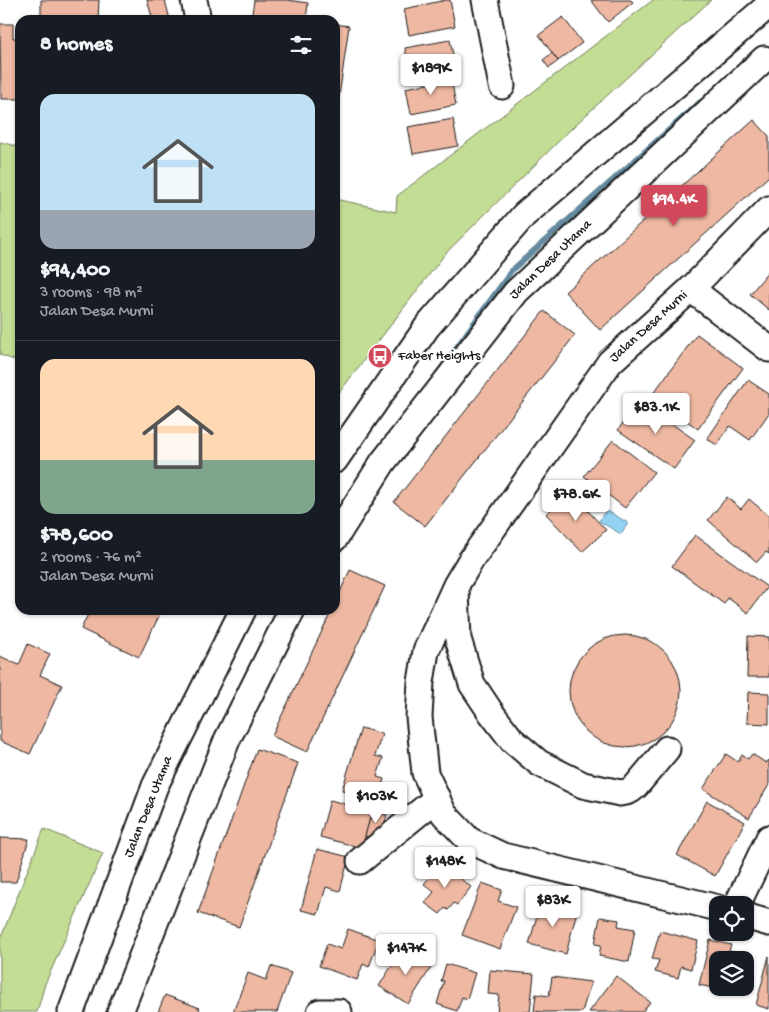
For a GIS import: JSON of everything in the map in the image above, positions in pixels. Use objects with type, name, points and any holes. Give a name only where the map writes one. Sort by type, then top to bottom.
[{"type":"street","points":[[194,0],[197,15]]},
{"type":"street","points":[[486,0],[502,86]]},
{"type":"street","points":[[340,449],[427,327],[524,215],[769,5]]},
{"type":"street","points":[[737,33],[766,62]]},
{"type":"street","name":"Jalan Desa Utama","points":[[340,530],[383,462],[516,292],[766,62]]},
{"type":"street","name":"Jalan Desa Murni","points":[[709,906],[503,856],[468,840],[444,814],[425,772],[419,717],[420,682],[426,651],[456,585],[471,560],[610,362],[691,289],[769,209]]},
{"type":"street","points":[[691,289],[769,349]]},
{"type":"street","points":[[456,585],[458,639],[472,684],[512,740],[539,763],[583,785],[615,792],[626,792],[636,786],[666,749]]},
{"type":"street","name":"Jalan Desa Utama","points":[[71,1012],[154,786],[240,615]]},
{"type":"street","points":[[120,1012],[227,740],[290,615]]},
{"type":"street","points":[[360,861],[436,798]]},
{"type":"street","points":[[741,896],[769,838]]},
{"type":"street","points":[[754,919],[769,923]]},
{"type":"street","points":[[320,1012],[338,1012]]},
{"type":"green space","points":[[653,0],[711,0],[574,126],[445,254],[340,391],[340,200],[396,212],[397,196]]},
{"type":"green space","points":[[0,142],[15,146],[15,360],[0,355]]},
{"type":"green space","points":[[44,829],[103,853],[45,984],[37,1012],[0,1012],[0,940]]},
{"type":"water","points":[[606,510],[628,523],[621,534],[599,521]]},
{"type":"building","points":[[41,0],[99,0],[98,15],[41,15]]},
{"type":"building","points":[[147,0],[165,0],[169,15],[152,15]]},
{"type":"building","points":[[254,0],[287,0],[308,3],[307,15],[252,15]]},
{"type":"building","points":[[450,0],[455,26],[409,35],[404,9]]},
{"type":"building","points":[[591,0],[631,0],[633,2],[608,22]]},
{"type":"building","points":[[563,17],[582,43],[558,61],[539,35]]},
{"type":"building","points":[[0,24],[13,24],[13,38],[15,38],[15,99],[1,99]]},
{"type":"building","points":[[340,25],[349,26],[340,90]]},
{"type":"building","points":[[450,40],[455,64],[410,73],[405,48]]},
{"type":"building","points":[[552,53],[558,61],[549,68],[543,60]]},
{"type":"building","points":[[451,79],[456,105],[411,114],[406,88]]},
{"type":"building","points":[[453,119],[458,146],[413,154],[408,127]]},
{"type":"building","points":[[754,120],[769,136],[769,176],[600,330],[565,292]]},
{"type":"building","points":[[769,271],[769,310],[750,294]]},
{"type":"building","points":[[544,311],[575,335],[425,526],[394,502]]},
{"type":"building","points":[[697,334],[743,368],[698,429],[652,395]]},
{"type":"building","points":[[748,380],[769,394],[769,413],[750,440],[730,426],[717,445],[707,439]]},
{"type":"building","points":[[639,401],[695,440],[674,469],[618,430]]},
{"type":"building","points":[[613,440],[654,472],[625,508],[584,476]]},
{"type":"building","points":[[570,492],[606,530],[582,552],[546,514]]},
{"type":"building","points":[[727,497],[741,509],[749,499],[769,514],[769,554],[766,552],[757,562],[708,520]]},
{"type":"building","points":[[695,535],[767,587],[748,613],[728,598],[724,604],[672,566]]},
{"type":"building","points":[[350,570],[385,586],[307,752],[272,736],[330,615],[340,615],[340,592]]},
{"type":"building","points":[[88,615],[160,615],[139,657],[81,629]]},
{"type":"building","points":[[625,635],[646,639],[665,651],[677,670],[681,691],[677,712],[665,731],[646,743],[625,747],[604,743],[585,731],[573,712],[569,691],[573,670],[585,651],[604,639]]},
{"type":"building","points":[[748,636],[769,637],[769,677],[747,677]]},
{"type":"building","points":[[28,644],[50,654],[40,675],[62,685],[30,754],[0,741],[0,656],[19,665]]},
{"type":"building","points":[[748,692],[769,693],[769,724],[747,723]]},
{"type":"building","points":[[361,728],[382,734],[375,756],[383,758],[377,777],[384,779],[377,801],[342,790]]},
{"type":"building","points":[[257,749],[298,763],[239,927],[198,913]]},
{"type":"building","points":[[726,754],[738,762],[742,755],[748,759],[752,754],[766,763],[769,760],[769,785],[749,818],[703,789]]},
{"type":"building","points":[[330,800],[372,811],[362,848],[320,837]]},
{"type":"building","points":[[707,801],[745,822],[715,876],[677,855]]},
{"type":"building","points":[[372,811],[387,815],[382,833],[376,831],[373,839],[365,836]]},
{"type":"building","points":[[0,838],[29,839],[16,882],[0,882]]},
{"type":"building","points":[[317,849],[349,857],[340,891],[326,887],[318,914],[301,910]]},
{"type":"building","points":[[441,863],[471,887],[457,905],[454,903],[448,910],[445,908],[440,914],[425,903],[434,892],[424,884]]},
{"type":"building","points":[[482,883],[502,890],[498,901],[516,907],[500,949],[462,935]]},
{"type":"building","points":[[541,902],[577,911],[566,954],[529,944]]},
{"type":"building","points":[[600,917],[619,920],[618,926],[635,929],[629,962],[599,956],[601,945],[595,944]]},
{"type":"building","points":[[348,929],[379,940],[369,967],[363,964],[357,980],[319,966],[327,944],[341,949]]},
{"type":"building","points":[[660,931],[698,941],[691,969],[681,966],[678,978],[655,972],[659,960],[652,959]]},
{"type":"building","points":[[710,941],[731,945],[729,951],[709,951],[709,987],[699,985]]},
{"type":"building","points":[[403,948],[432,966],[408,1004],[379,986]]},
{"type":"building","points":[[769,956],[769,1009],[756,1005]]},
{"type":"building","points":[[446,964],[475,973],[467,999],[462,997],[457,1011],[437,1004],[444,981],[441,981]]},
{"type":"building","points":[[271,966],[291,973],[277,1012],[233,1012],[248,973],[266,980]]},
{"type":"building","points":[[490,970],[534,974],[530,1012],[497,1012],[499,995],[488,994]]},
{"type":"building","points":[[616,976],[650,1002],[642,1012],[589,1012]]},
{"type":"building","points":[[552,977],[591,982],[582,1012],[534,1011],[536,994],[549,996]]},
{"type":"building","points":[[165,995],[200,1008],[198,1012],[158,1012]]},
{"type":"waterway","points":[[437,374],[512,270],[700,102]]},
{"type":"place","name":"Faber Heights","points":[[380,356]]}]
